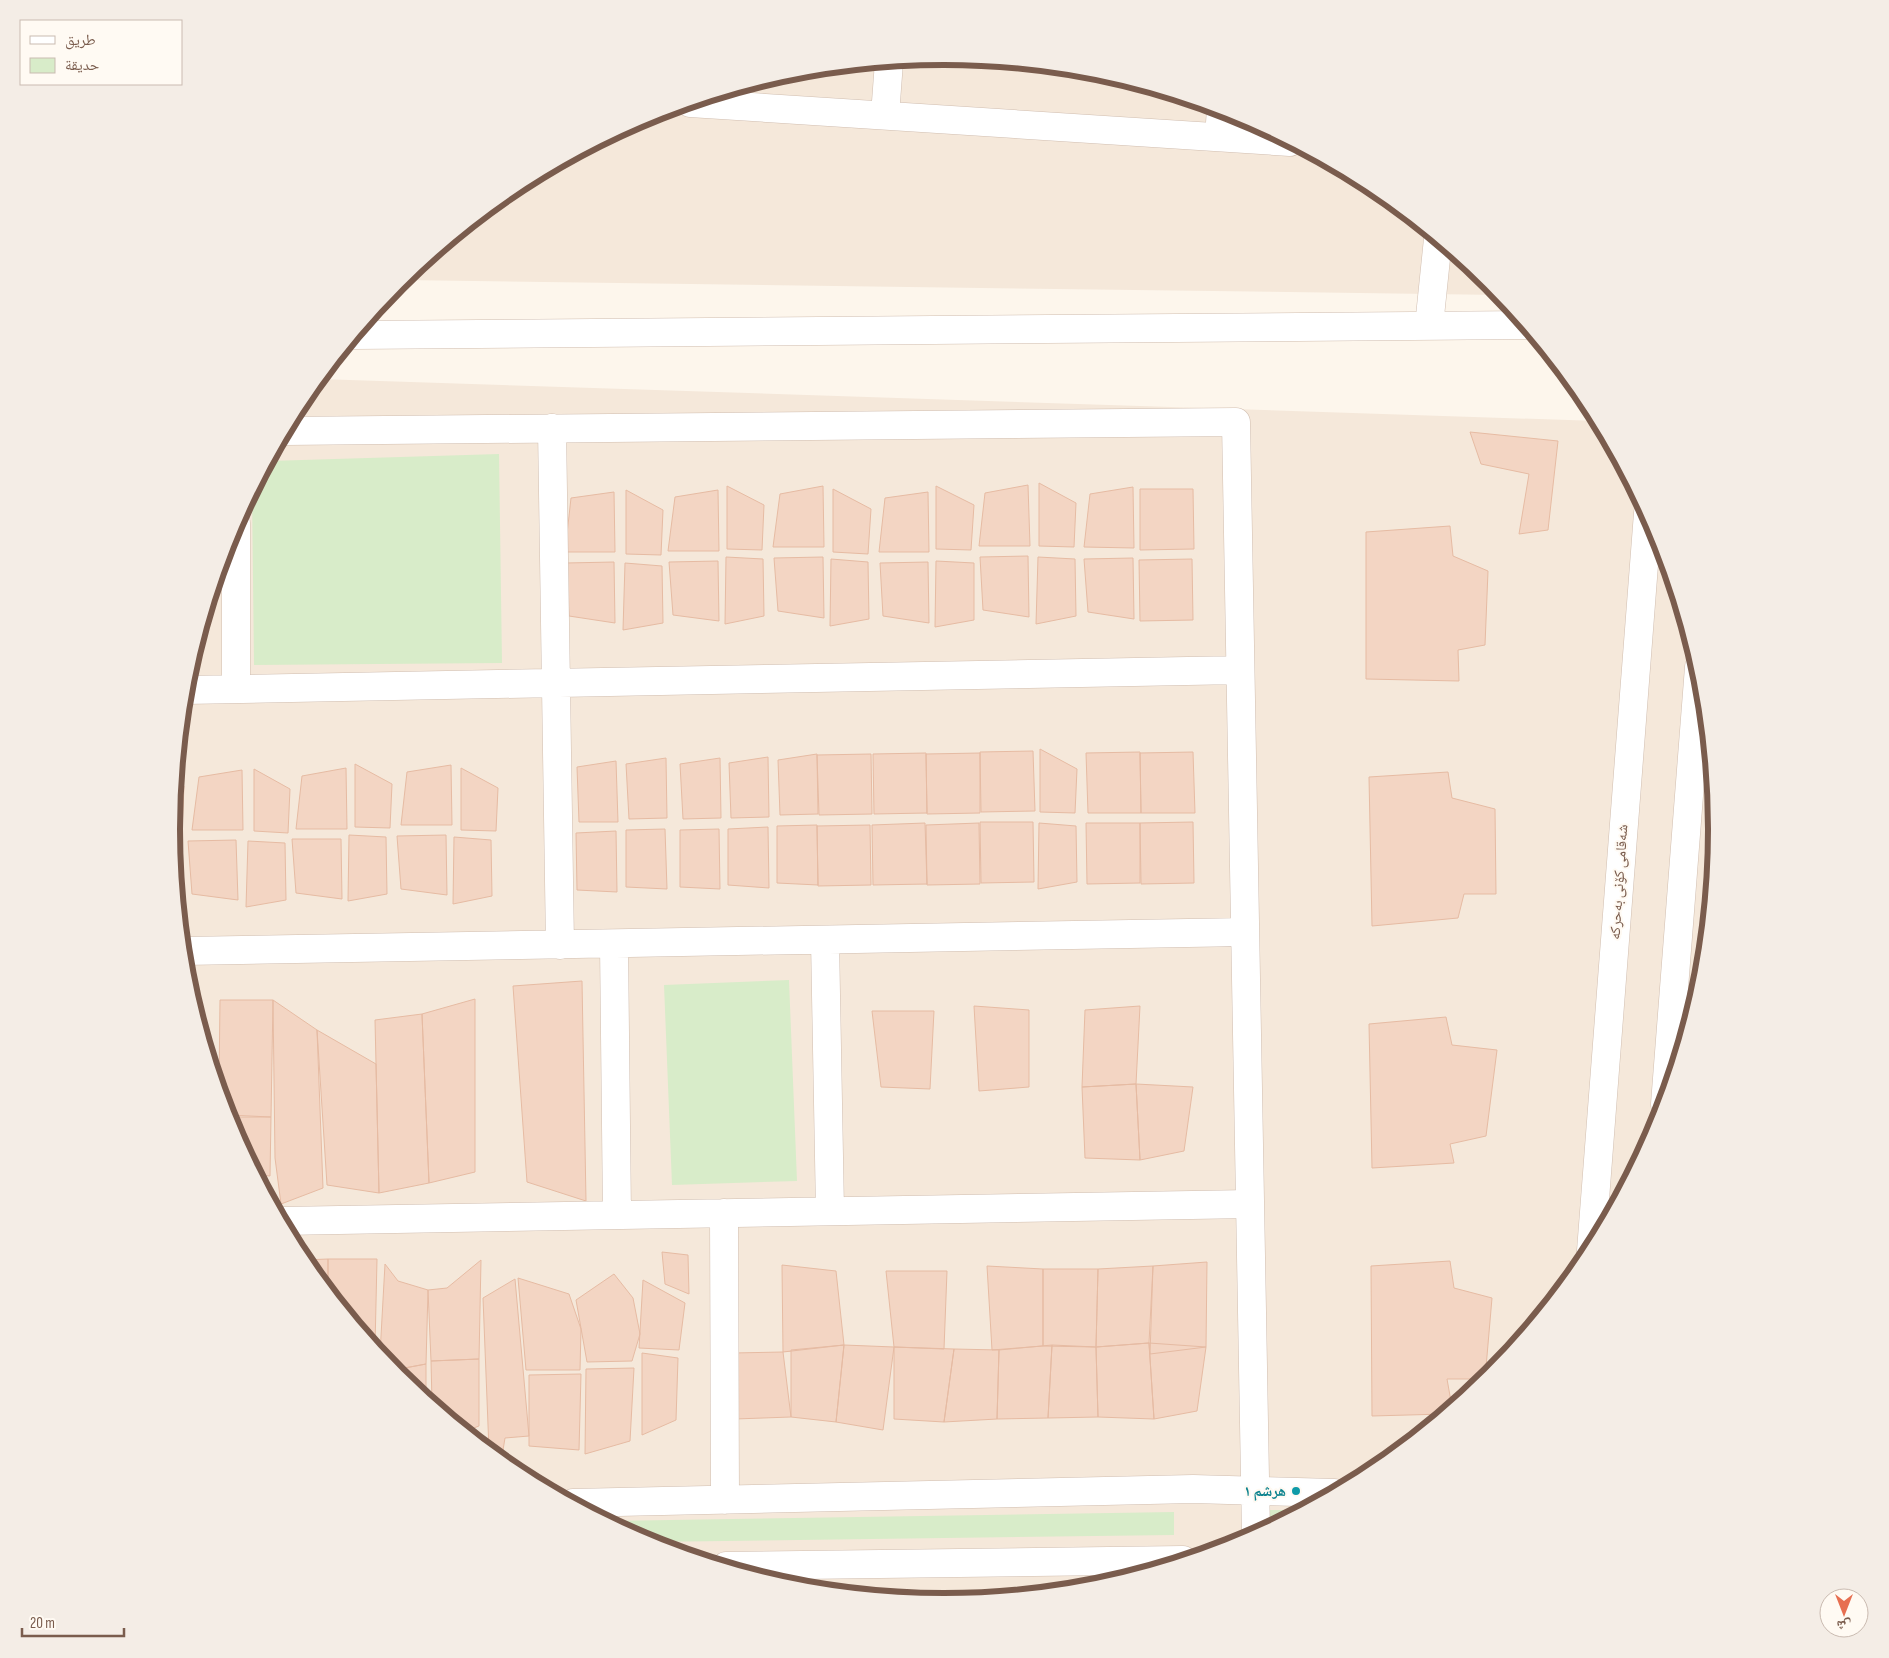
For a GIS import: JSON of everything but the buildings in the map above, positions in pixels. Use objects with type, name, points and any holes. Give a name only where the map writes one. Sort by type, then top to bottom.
[{"type":"street","points":[[885,115],[889,68]]},
{"type":"street","points":[[706,104],[1276,141]]},
{"type":"street","points":[[1219,137],[1220,117]]},
{"type":"street","points":[[1429,326],[1437,246]]},
{"type":"street","points":[[362,335],[1519,325]]},
{"type":"street","points":[[293,431],[1236,422],[1256,1526]]},
{"type":"street","points":[[552,428],[560,945]]},
{"type":"street","name":"شەقامی کۆنی بەحرکە","points":[[1592,1233],[1647,529]]},
{"type":"street","points":[[236,545],[236,689]]},
{"type":"street","points":[[193,690],[1240,670]]},
{"type":"street","points":[[1667,1077],[1697,697]]},
{"type":"street","points":[[191,952],[1245,932]]},
{"type":"street","points":[[825,940],[830,1211]]},
{"type":"street","points":[[614,944],[617,1215]]},
{"type":"street","points":[[289,1221],[1250,1204]]},
{"type":"street","points":[[724,1213],[725,1500]]},
{"type":"street","points":[[585,1503],[1256,1489],[1323,1492]]},
{"type":"street","points":[[743,1566],[1164,1560]]},
{"type":"shaded area","points":[[944,65],[1044,72],[1094,80],[1142,91],[1237,123],[1327,167],[1369,194],[1410,223],[1491,295],[414,280],[479,223],[520,194],[562,167],[652,123],[747,91],[795,80],[845,72]]},
{"type":"shaded area","points":[[327,379],[1590,421],[1630,491],[1668,583],[1682,631],[1694,680],[1702,729],[1709,829],[1707,879],[1702,929],[1694,978],[1668,1075],[1630,1167],[1580,1253],[1551,1294],[1519,1333],[1485,1369],[1448,1403],[1410,1435],[1326,1491],[1237,1535],[1190,1552],[1142,1567],[1094,1578],[1044,1586],[944,1593],[895,1591],[795,1578],[747,1567],[652,1535],[607,1514],[562,1491],[479,1435],[404,1369],[370,1333],[338,1294],[309,1253],[283,1211],[259,1167],[221,1075],[195,978],[187,929],[180,829],[182,779],[187,729],[195,680],[207,631],[221,583],[259,491],[283,447]]},
{"type":"green space","points":[[499,454],[502,663],[254,665],[252,507],[275,461]]},
{"type":"green space","points":[[789,980],[797,1181],[672,1185],[664,985]]},
{"type":"green space","points":[[1258,1510],[1290,1510],[1282,1514],[1260,1524]]},
{"type":"green space","points":[[1174,1512],[1174,1535],[670,1542],[622,1521]]},
{"type":"place","name":"هرشم ١","points":[[1296,1491]]}]
